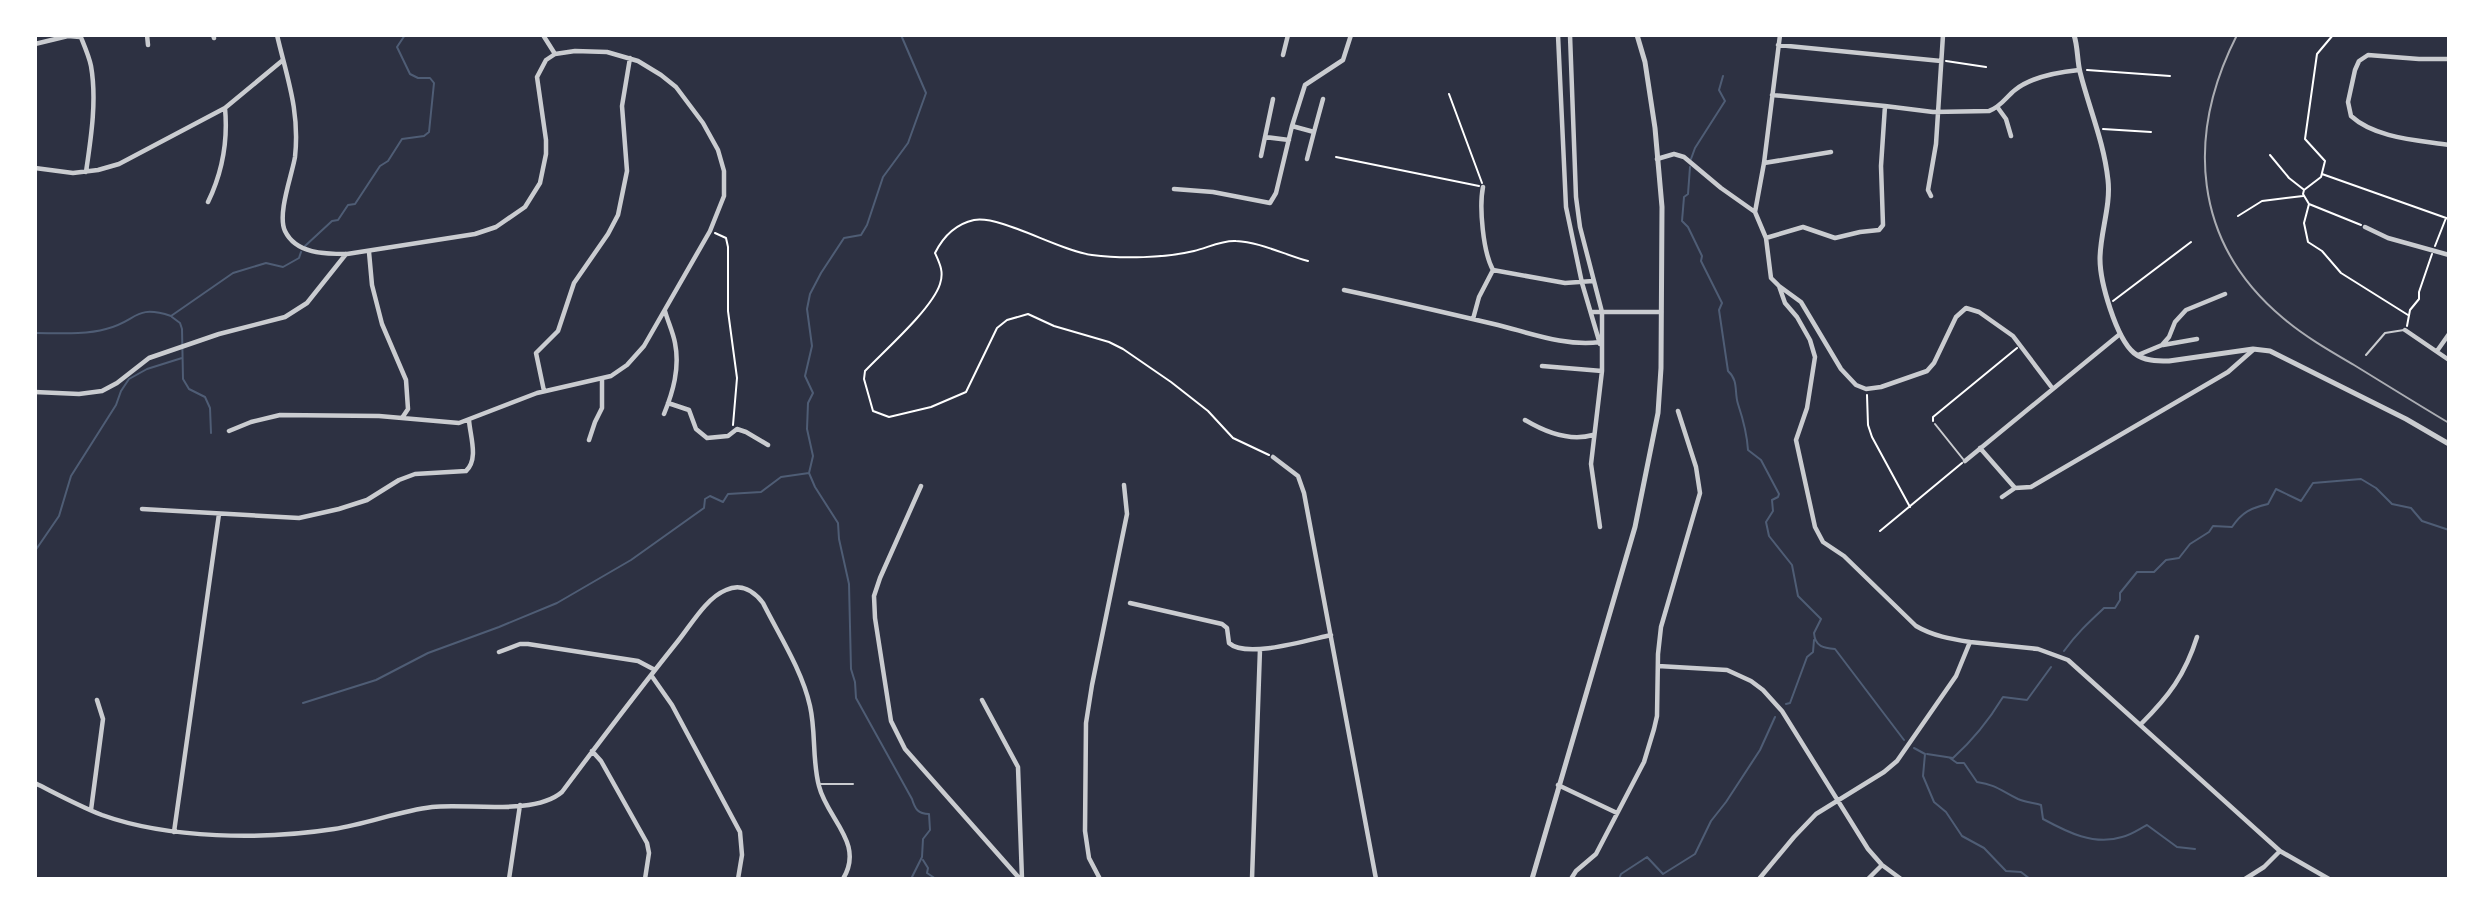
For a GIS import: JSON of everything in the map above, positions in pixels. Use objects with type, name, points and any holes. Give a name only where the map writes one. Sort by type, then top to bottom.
[{"type":"street","points":[[147,35],[148,45]]},
{"type":"street","points":[[229,432],[251,422],[280,415],[402,418],[448,424],[469,421],[500,405],[544,391],[602,379],[620,371],[638,353],[665,310],[710,231],[724,196],[724,172],[718,150],[703,123],[676,87],[661,75],[630,58],[589,50],[555,54],[546,60],[537,77],[546,154],[540,183],[525,208],[496,227],[475,234],[347,254],[306,250],[289,238],[283,226],[297,132],[296,113],[276,35]]},
{"type":"street","points":[[543,35],[555,54]]},
{"type":"street","points":[[1283,55],[1288,35]]},
{"type":"street","points":[[1174,189],[1213,192],[1270,202],[1276,193],[1305,85],[1343,60],[1351,35]]},
{"type":"street","points":[[1558,35],[1566,207],[1583,283],[1601,342]]},
{"type":"street","points":[[1570,35],[1576,197],[1580,227],[1602,312],[1602,371],[1591,464],[1600,527]]},
{"type":"street","points":[[1532,879],[1635,527],[1658,413],[1661,369],[1662,207],[1655,128],[1645,62],[1637,35]]},
{"type":"street","points":[[1780,35],[1755,212],[1766,238],[1769,272],[1779,286],[1785,303],[1797,317],[1810,340],[1815,357],[1807,408],[1796,440],[1815,527],[1823,542],[1844,555],[1911,622],[1927,633],[1970,642],[2038,649],[2068,660],[2280,851],[2329,879]]},
{"type":"street","points":[[1931,196],[1927,190],[1936,144],[1944,35]]},
{"type":"street","points":[[2074,35],[2079,70],[2098,128],[2108,181],[2108,202],[2100,258],[2110,304],[2127,347],[2147,359],[2169,361],[2253,349],[2270,351],[2330,383],[2388,409],[2449,444]]},
{"type":"street","points":[[35,44],[68,36],[80,36],[91,64],[93,82],[86,172]]},
{"type":"street","points":[[1778,45],[1941,61]]},
{"type":"street","points":[[2449,59],[2368,55],[2357,64],[2348,102],[2351,116],[2368,127],[2403,138],[2449,145]]},
{"type":"street","points":[[544,391],[536,352],[558,331],[574,283],[613,227],[618,215],[627,171],[622,106],[630,58]]},
{"type":"street","points":[[35,168],[59,173],[86,172],[120,164],[225,108],[283,60]]},
{"type":"street","points":[[1772,95],[1938,112],[1976,113],[1998,108],[2016,89],[2025,84],[2079,70]]},
{"type":"street","points":[[1261,156],[1273,99]]},
{"type":"street","points":[[1307,159],[1322,99]]},
{"type":"street","points":[[1766,238],[1802,228],[1835,238],[1881,229],[1884,204],[1881,166],[1885,106]]},
{"type":"street","points":[[208,202],[217,181],[226,143],[225,108]]},
{"type":"street","points":[[1998,108],[2007,119],[2011,136]]},
{"type":"street","points":[[1292,126],[1314,132]]},
{"type":"street","points":[[1265,137],[1289,140]]},
{"type":"street","points":[[1764,163],[1831,152]]},
{"type":"street","points":[[1657,159],[1680,155],[1755,212]]},
{"type":"street","points":[[1483,187],[1483,224],[1493,270]]},
{"type":"street","points":[[2365,227],[2388,238],[2449,255]]},
{"type":"street","points":[[369,251],[372,285],[382,324],[407,380],[408,409],[402,418]]},
{"type":"street","points":[[35,391],[83,394],[102,391],[149,358],[219,334],[285,317],[314,297],[347,254]]},
{"type":"street","points":[[1493,270],[1546,281],[1593,281]]},
{"type":"street","points":[[1473,319],[1485,284],[1493,270]]},
{"type":"street","points":[[1779,286],[1801,302],[1841,369],[1856,385],[1866,389],[1881,387],[1927,371],[1934,363],[1956,317],[1963,309],[1971,308],[2013,336],[2053,389]]},
{"type":"street","points":[[1344,290],[1579,343],[1601,342]]},
{"type":"street","points":[[2162,345],[2169,337],[2175,322],[2186,310],[2225,294]]},
{"type":"street","points":[[664,414],[674,386],[676,350],[665,310]]},
{"type":"street","points":[[1591,313],[1661,312]]},
{"type":"street","points":[[2405,330],[2449,360]]},
{"type":"street","points":[[1965,460],[2120,334]]},
{"type":"street","points":[[2437,351],[2449,334]]},
{"type":"street","points":[[2138,355],[2162,345],[2197,339]]},
{"type":"street","points":[[2002,498],[2015,488],[2031,487],[2138,426],[2228,372],[2253,349]]},
{"type":"street","points":[[1542,366],[1602,371]]},
{"type":"street","points":[[589,440],[594,422],[602,408],[602,379]]},
{"type":"street","points":[[668,403],[689,410],[696,429],[707,438],[728,436],[737,429],[768,445]]},
{"type":"street","points":[[1571,879],[1576,871],[1596,854],[1650,746],[1657,716],[1661,627],[1700,493],[1696,467],[1678,411]]},
{"type":"street","points":[[1525,420],[1555,434],[1583,437],[1593,435]]},
{"type":"street","points":[[142,509],[281,518],[313,516],[367,500],[415,474],[466,471],[472,465],[473,457],[469,421]]},
{"type":"street","points":[[1980,448],[2015,488]]},
{"type":"street","points":[[1273,457],[1293,471],[1302,484],[1376,879]]},
{"type":"street","points":[[1100,879],[1089,859],[1085,831],[1086,723],[1127,514],[1124,485]]},
{"type":"street","points":[[921,486],[874,596],[891,721],[905,749],[1021,879]]},
{"type":"street","points":[[174,832],[219,514]]},
{"type":"street","points":[[35,783],[104,815],[174,832],[257,835],[349,827],[403,812],[434,807],[520,805],[555,797],[710,601],[734,587],[752,591],[763,603],[806,691],[811,709],[818,784],[850,849],[850,865],[843,879]]},
{"type":"street","points":[[1130,603],[1222,624],[1227,628],[1231,646],[1237,648],[1260,649],[1331,635]]},
{"type":"street","points":[[2141,723],[2168,697],[2178,682],[2197,637]]},
{"type":"street","points":[[1759,879],[1816,814],[1876,778],[1897,761],[1956,676],[1970,642]]},
{"type":"street","points":[[499,652],[520,644],[528,644],[638,661],[655,670]]},
{"type":"street","points":[[1252,879],[1260,649]]},
{"type":"street","points":[[1658,666],[1727,670],[1751,681],[1773,700],[1868,849],[1882,865],[1901,879]]},
{"type":"street","points":[[651,675],[672,705],[740,832],[742,855],[737,879]]},
{"type":"street","points":[[91,810],[103,719],[97,700]]},
{"type":"street","points":[[982,700],[1018,767],[1021,879]]},
{"type":"street","points":[[592,751],[601,761],[643,834],[649,853],[645,879]]},
{"type":"street","points":[[1558,785],[1617,813]]},
{"type":"street","points":[[509,879],[520,805]]},
{"type":"street","points":[[2245,879],[2264,867],[2280,851]]},
{"type":"street","points":[[1868,879],[1882,865]]},
{"type":"lane","points":[[2366,355],[2385,333],[2405,330]]},
{"type":"lane","points":[[1935,424],[1965,460]]},
{"type":"lane","points":[[818,784],[853,784]]},
{"type":"path","points":[[2333,35],[2316,54],[2305,139],[2325,160],[2322,174],[2304,190],[2304,196],[2309,204],[2365,227]]},
{"type":"path","points":[[1941,61],[1986,67]]},
{"type":"path","points":[[2079,70],[2170,76]]},
{"type":"path","points":[[1449,94],[1483,187]]},
{"type":"path","points":[[2098,128],[2151,132]]},
{"type":"path","points":[[2270,155],[2289,178],[2304,190]]},
{"type":"path","points":[[1336,157],[1483,187]]},
{"type":"path","points":[[2322,174],[2448,218],[2434,250],[2419,299],[2408,315],[2409,322],[2405,330]]},
{"type":"path","points":[[2238,216],[2262,201],[2304,196]]},
{"type":"path","points":[[2309,204],[2304,223],[2308,242],[2322,251],[2341,273],[2408,315]]},
{"type":"path","points":[[1273,457],[1233,438],[1199,404],[1124,349],[1109,342],[1063,330],[1028,314],[1007,320],[997,328],[966,391],[959,397],[931,407],[890,417],[873,411],[864,379],[865,371],[933,299],[941,283],[942,267],[935,253],[941,240],[949,232],[974,220],[1008,225],[1067,249],[1092,255],[1168,255],[1237,241],[1308,261]]},
{"type":"path","points":[[710,231],[726,238],[729,247],[728,310],[737,379],[733,431]]},
{"type":"path","points":[[2110,304],[2191,242]]},
{"type":"path","points":[[1935,424],[1933,416],[2021,345]]},
{"type":"path","points":[[1866,389],[1870,432],[1910,507]]},
{"type":"path","points":[[1880,531],[1965,460]]},
{"type":"waterway","points":[[305,246],[332,221],[338,220],[348,205],[355,204],[402,139],[424,136],[429,132],[434,83],[430,78],[418,78],[410,74],[397,47],[405,35]]},
{"type":"waterway","points":[[901,35],[926,93],[908,143],[883,177],[867,225],[861,235],[844,238],[810,294],[807,309],[812,346],[805,376],[813,393],[808,403],[807,429],[813,456],[809,473],[838,523],[849,584],[851,669],[856,698],[916,808],[929,814],[930,830],[923,839],[922,857],[911,879]]},
{"type":"waterway","points":[[1691,159],[1695,148],[1725,101],[1719,90],[1723,76]]},
{"type":"waterway","points":[[1690,167],[1682,221],[1688,227],[1722,303],[1719,310],[1728,371],[1735,383],[1748,450],[1761,460],[1779,494],[1772,500],[1773,511],[1766,522],[1769,536],[1792,565],[1798,596],[1821,619],[1814,633],[1816,641],[1824,647],[1835,649],[1904,740]]},
{"type":"waterway","points":[[35,333],[98,331],[150,312],[171,316],[233,273],[266,263],[283,267],[299,258],[301,252]]},
{"type":"waterway","points":[[172,317],[180,323],[182,329],[183,379],[189,389],[205,397],[210,408],[211,433]]},
{"type":"waterway","points":[[35,551],[59,516],[71,476],[116,405],[129,379],[147,369],[182,358]]},
{"type":"waterway","points":[[303,703],[376,680],[428,653],[557,603],[631,560],[704,508],[705,499],[710,496],[723,502],[728,494],[761,492],[781,477],[809,473]]},
{"type":"waterway","points":[[2064,651],[2104,608],[2115,608],[2120,600],[2120,593],[2137,572],[2154,572],[2166,560],[2179,558],[2190,544],[2209,532],[2213,526],[2232,527],[2247,511],[2268,504],[2276,489],[2301,501],[2313,483],[2361,479],[2376,488],[2392,504],[2411,508],[2422,521],[2449,530]]},
{"type":"waterway","points":[[1786,704],[1790,703],[1807,657],[1813,652],[1814,640]]},
{"type":"waterway","points":[[1927,754],[1953,758],[1980,729],[2003,697],[2027,700],[2051,667]]},
{"type":"waterway","points":[[1619,879],[1621,874],[1647,857],[1663,874],[1695,854],[1711,821],[1760,750],[1775,717]]},
{"type":"waterway","points":[[1914,748],[1925,754],[1923,776],[1934,802],[1946,812],[1962,836],[1984,848],[2006,871],[2021,872],[2030,879]]},
{"type":"waterway","points":[[1950,758],[1957,763],[1964,763],[1977,782],[2041,805],[2043,819],[2071,833],[2091,839],[2112,839],[2129,835],[2147,825],[2177,847],[2195,849]]},
{"type":"waterway","points":[[923,860],[928,868],[927,873],[936,879]]},
{"type":"railway","points":[[2237,35],[2221,73],[2210,111],[2205,148],[2207,186],[2215,221],[2230,256],[2253,288],[2291,325],[2449,423]]}]
